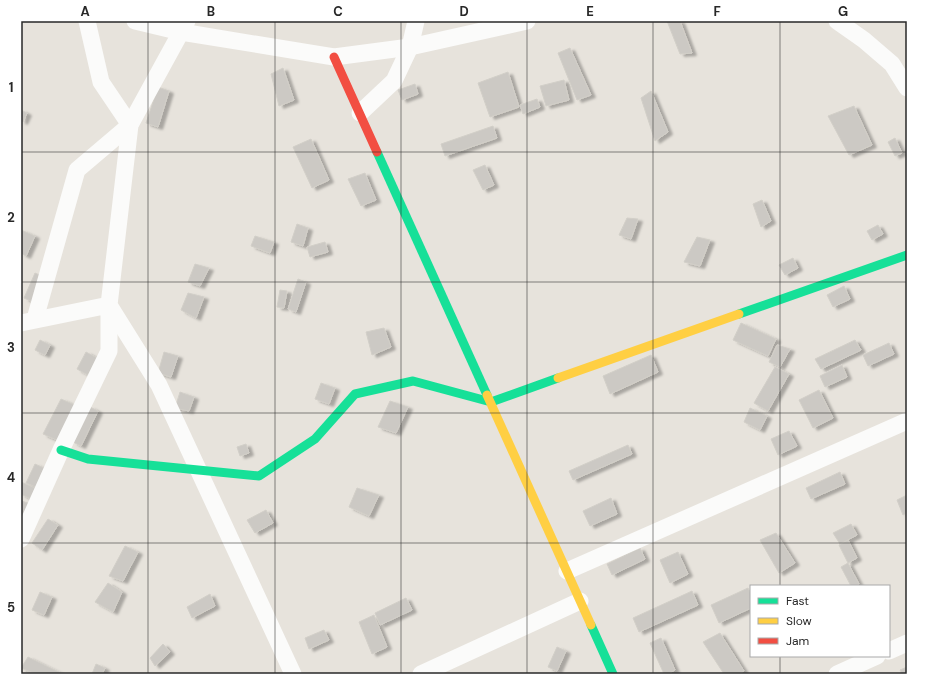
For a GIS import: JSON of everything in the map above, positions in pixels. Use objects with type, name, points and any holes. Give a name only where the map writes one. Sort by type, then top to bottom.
[{"type":"street","points":[[21,539],[61,450],[109,351],[109,305],[130,125],[101,82],[87,21]]},
{"type":"street","points":[[136,21],[184,26],[334,57],[410,47],[527,21]]},
{"type":"street","points":[[360,113],[394,81],[410,47],[416,21]]},
{"type":"street","points":[[837,21],[864,40],[892,64],[907,88]]},
{"type":"street","points":[[109,305],[28,321],[77,170],[130,125],[184,26]]},
{"type":"street","points":[[334,57],[613,674]]},
{"type":"street","points":[[61,450],[88,459],[259,476],[315,439],[355,394],[412,381],[490,402],[907,255]]},
{"type":"street","points":[[109,305],[159,385],[293,674]]},
{"type":"street","points":[[567,571],[907,421]]},
{"type":"street","points":[[421,674],[580,601]]},
{"type":"street","points":[[890,651],[907,643]]},
{"type":"street","points":[[837,674],[875,657]]},
{"type":"building","points":[[667,21],[680,21],[692,53],[680,54]]},
{"type":"building","points":[[570,48],[591,95],[577,100],[558,53]]},
{"type":"building","points":[[283,68],[294,100],[279,106],[271,74]]},
{"type":"building","points":[[508,72],[519,107],[490,117],[478,83]]},
{"type":"building","points":[[564,80],[569,100],[546,106],[540,86]]},
{"type":"building","points":[[415,84],[418,94],[402,100],[398,90]]},
{"type":"building","points":[[158,87],[169,91],[158,127],[146,123]]},
{"type":"building","points":[[651,91],[668,132],[655,141],[641,98]]},
{"type":"building","points":[[537,99],[540,107],[523,114],[520,105]]},
{"type":"building","points":[[854,106],[872,145],[849,155],[828,116]]},
{"type":"building","points":[[21,110],[27,113],[23,122],[21,121]]},
{"type":"building","points":[[493,126],[497,138],[445,156],[441,144]]},
{"type":"building","points":[[895,138],[902,153],[895,156],[888,142]]},
{"type":"building","points":[[311,139],[329,180],[312,188],[293,147]]},
{"type":"building","points":[[485,165],[494,185],[483,190],[473,170]]},
{"type":"building","points":[[365,173],[376,200],[361,206],[348,179]]},
{"type":"building","points":[[762,200],[771,221],[761,227],[753,204]]},
{"type":"building","points":[[627,218],[638,219],[631,239],[619,235]]},
{"type":"building","points":[[297,224],[308,228],[303,246],[291,242]]},
{"type":"building","points":[[878,225],[883,234],[872,240],[867,231]]},
{"type":"building","points":[[21,230],[35,236],[26,256],[21,253]]},
{"type":"building","points":[[255,236],[274,242],[270,253],[251,246]]},
{"type":"building","points":[[697,237],[710,240],[700,266],[684,262]]},
{"type":"building","points":[[325,242],[328,252],[310,257],[307,247]]},
{"type":"building","points":[[793,258],[798,268],[785,275],[779,265]]},
{"type":"building","points":[[195,264],[209,268],[200,286],[188,282]]},
{"type":"building","points":[[35,273],[44,277],[33,302],[24,298]]},
{"type":"building","points":[[298,279],[306,282],[296,312],[288,309]]},
{"type":"building","points":[[844,286],[850,299],[833,307],[827,295]]},
{"type":"building","points":[[280,290],[287,291],[284,308],[277,307]]},
{"type":"building","points":[[188,293],[204,297],[196,318],[181,310]]},
{"type":"building","points":[[741,323],[776,339],[768,356],[733,340]]},
{"type":"building","points":[[384,328],[391,347],[372,355],[366,332]]},
{"type":"building","points":[[40,340],[50,345],[45,355],[35,350]]},
{"type":"building","points":[[855,340],[861,350],[821,369],[815,359]]},
{"type":"building","points":[[889,343],[894,354],[868,366],[863,355]]},
{"type":"building","points":[[777,345],[790,349],[780,367],[769,362]]},
{"type":"building","points":[[86,352],[97,358],[88,375],[77,369]]},
{"type":"building","points":[[164,352],[178,356],[171,377],[158,373]]},
{"type":"building","points":[[651,355],[658,372],[610,394],[603,376]]},
{"type":"building","points":[[842,365],[847,377],[825,387],[820,376]]},
{"type":"building","points":[[775,367],[789,374],[768,411],[754,403]]},
{"type":"building","points":[[321,383],[335,388],[329,404],[315,399]]},
{"type":"building","points":[[819,390],[833,418],[813,428],[799,400]]},
{"type":"building","points":[[180,392],[194,397],[189,411],[175,408]]},
{"type":"building","points":[[61,399],[75,405],[57,440],[43,434]]},
{"type":"building","points":[[390,401],[408,407],[396,433],[378,427]]},
{"type":"building","points":[[90,407],[98,411],[81,446],[73,442]]},
{"type":"building","points":[[750,408],[767,416],[760,430],[744,422]]},
{"type":"building","points":[[789,431],[797,446],[778,455],[771,439]]},
{"type":"building","points":[[246,444],[249,453],[240,456],[237,447]]},
{"type":"building","points":[[628,445],[632,454],[573,480],[569,471]]},
{"type":"building","points":[[35,464],[44,468],[36,487],[26,483]]},
{"type":"building","points":[[840,472],[845,484],[811,499],[806,488]]},
{"type":"building","points":[[21,482],[35,488],[31,499],[21,494]]},
{"type":"building","points":[[357,488],[379,495],[369,516],[349,507]]},
{"type":"building","points":[[907,495],[907,513],[903,515],[897,500]]},
{"type":"building","points":[[611,498],[617,514],[590,526],[583,511]]},
{"type":"building","points":[[22,501],[30,504],[21,524],[21,503]]},
{"type":"building","points":[[266,510],[273,523],[255,533],[247,520]]},
{"type":"building","points":[[48,519],[58,525],[42,550],[32,543]]},
{"type":"building","points":[[851,524],[857,535],[840,544],[833,533]]},
{"type":"building","points":[[776,533],[795,563],[779,573],[760,540]]},
{"type":"building","points":[[848,540],[857,558],[848,563],[839,545]]},
{"type":"building","points":[[125,546],[138,552],[123,581],[109,576]]},
{"type":"building","points":[[640,548],[645,559],[612,575],[607,564]]},
{"type":"building","points":[[678,552],[688,574],[670,583],[660,560]]},
{"type":"building","points":[[848,563],[859,584],[850,585],[841,567]]},
{"type":"building","points":[[108,583],[122,592],[113,612],[95,602]]},
{"type":"building","points":[[748,588],[750,592],[750,608],[719,623],[711,605]]},
{"type":"building","points":[[692,591],[698,605],[639,632],[633,618]]},
{"type":"building","points":[[40,592],[52,597],[44,615],[32,610]]},
{"type":"building","points":[[210,594],[215,606],[192,618],[187,607]]},
{"type":"building","points":[[406,598],[412,610],[380,625],[375,613]]},
{"type":"building","points":[[374,615],[387,647],[372,654],[359,622]]},
{"type":"building","points":[[324,630],[329,640],[309,649],[305,638]]},
{"type":"building","points":[[720,633],[744,671],[739,674],[724,674],[703,642]]},
{"type":"building","points":[[661,638],[675,670],[668,674],[664,674],[650,643]]},
{"type":"building","points":[[163,644],[170,652],[155,666],[150,658]]},
{"type":"building","points":[[557,647],[566,651],[557,671],[548,667]]},
{"type":"building","points":[[28,657],[63,674],[36,674],[21,668]]},
{"type":"building","points":[[96,664],[105,668],[102,674],[92,674]]},
{"type":"building","points":[[907,667],[907,674],[902,674],[900,670]]},
{"type":"traffic: fast","points":[[377,152],[487,395]]},
{"type":"traffic: fast","points":[[739,314],[907,255]]},
{"type":"traffic: fast","points":[[61,450],[88,459],[259,476],[315,439],[355,394],[413,381],[491,402],[558,378]]},
{"type":"traffic: fast","points":[[591,625],[613,674]]},
{"type":"traffic: slow","points":[[558,378],[739,314]]},
{"type":"traffic: slow","points":[[487,395],[591,625]]},
{"type":"traffic: jam","points":[[334,57],[377,152]]}]
